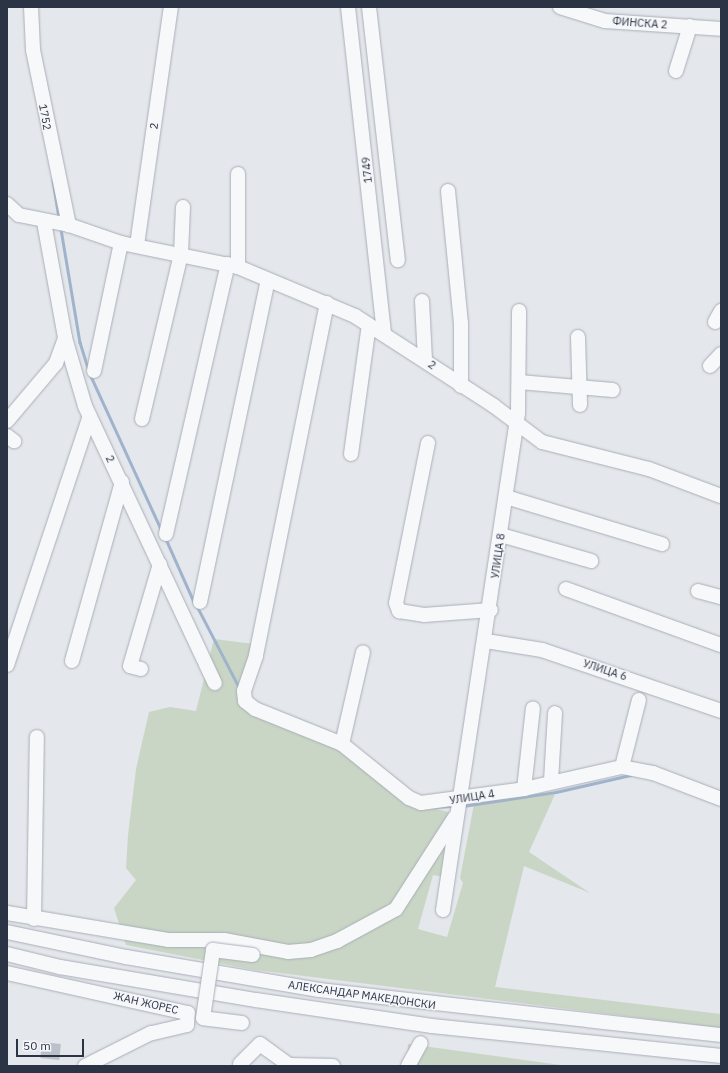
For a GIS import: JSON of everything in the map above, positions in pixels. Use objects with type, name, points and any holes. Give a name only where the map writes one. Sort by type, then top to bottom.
[{"type":"street","name":"1752","points":[[31,7],[33,50],[69,225]]},
{"type":"street","name":"2","points":[[137,246],[171,7]]},
{"type":"street","name":"1749","points":[[348,7],[384,333]]},
{"type":"street","points":[[369,7],[398,260]]},
{"type":"street","name":"ФИНСКА 2","points":[[560,7],[605,21],[721,29]]},
{"type":"street","points":[[676,71],[690,26]]},
{"type":"street","points":[[166,534],[233,265],[238,174]]},
{"type":"street","points":[[448,191],[462,323],[461,386]]},
{"type":"street","name":"2","points":[[7,204],[19,215],[44,222],[69,225],[121,243],[233,265],[327,303],[384,333],[461,386],[494,406],[516,425],[542,442],[649,469],[721,496]]},
{"type":"street","points":[[142,418],[181,254],[184,207]]},
{"type":"street","name":"2","points":[[44,222],[65,338],[90,416],[215,683]]},
{"type":"street","points":[[94,371],[121,243]]},
{"type":"street","points":[[200,602],[268,280]]},
{"type":"street","points":[[422,301],[425,360]]},
{"type":"street","name":"УЛИЦА 4","points":[[327,303],[256,656],[244,691],[245,701],[256,709],[342,744],[409,798],[420,803],[524,789],[551,781],[622,767],[653,773],[721,799]]},
{"type":"street","name":"УЛИЦА 8","points":[[443,910],[453,857],[455,817],[491,610],[516,425],[519,382],[519,311]]},
{"type":"street","points":[[351,454],[370,325]]},
{"type":"street","points":[[578,337],[577,386],[580,405]]},
{"type":"street","points":[[7,421],[56,363],[65,338]]},
{"type":"street","points":[[710,366],[721,354]]},
{"type":"street","points":[[519,382],[613,390]]},
{"type":"street","points":[[7,665],[90,416]]},
{"type":"street","points":[[428,443],[396,603],[399,611],[424,615],[491,610]]},
{"type":"street","points":[[72,661],[122,482]]},
{"type":"street","points":[[506,497],[662,544]]},
{"type":"street","points":[[501,535],[591,562]]},
{"type":"street","points":[[141,669],[130,666],[160,564]]},
{"type":"street","points":[[566,589],[721,645]]},
{"type":"street","points":[[698,591],[721,597]]},
{"type":"street","name":"УЛИЦА 6","points":[[486,641],[542,650],[721,710]]},
{"type":"street","points":[[342,744],[363,652]]},
{"type":"street","points":[[622,767],[639,700]]},
{"type":"street","points":[[524,789],[533,708]]},
{"type":"street","points":[[551,781],[554,713]]},
{"type":"street","points":[[34,919],[37,737]]},
{"type":"street","points":[[7,913],[34,919],[168,940],[224,940],[288,952],[310,950],[337,941],[396,909],[455,817]]},
{"type":"street","name":"АЛЕКСАНДАР МАКЕДОНСКИ","points":[[7,932],[126,957],[319,990],[721,1035]]},
{"type":"street","points":[[242,1024],[203,1018],[214,950],[253,955]]},
{"type":"street","name":"АЛЕКСАНДАР МАКЕДОНСКИ","points":[[7,954],[99,973],[386,1019],[721,1056]]},
{"type":"street","name":"ЖАН ЖОРЕС","points":[[7,973],[188,1013],[187,1025],[151,1033],[85,1066]]},
{"type":"street","points":[[408,1066],[422,1043]]},
{"type":"street","points":[[240,1064],[260,1044],[289,1064],[333,1066]]},
{"type":"green space","points":[[214,639],[261,645],[248,702],[319,729],[417,804],[452,813],[448,878],[433,875],[418,929],[447,937],[463,883],[460,878],[474,804],[556,792],[529,852],[590,893],[524,866],[495,987],[721,1014],[721,1028],[249,969],[126,945],[114,908],[136,880],[126,868],[128,835],[136,769],[149,712],[170,707],[196,711]]},
{"type":"green space","points":[[408,1044],[568,1066],[407,1066]]},
{"type":"building","points":[[42,1042],[61,1044],[59,1060],[40,1058]]},
{"type":"waterway","points":[[53,180],[59,218]]},
{"type":"waterway","points":[[61,229],[80,342],[88,369]]},
{"type":"waterway","points":[[90,374],[161,529]]},
{"type":"waterway","points":[[166,539],[194,602]]},
{"type":"waterway","points":[[197,606],[240,689]]},
{"type":"waterway","points":[[463,806],[556,792],[631,775]]},
{"type":"waterway","points":[[433,807],[454,806]]}]
